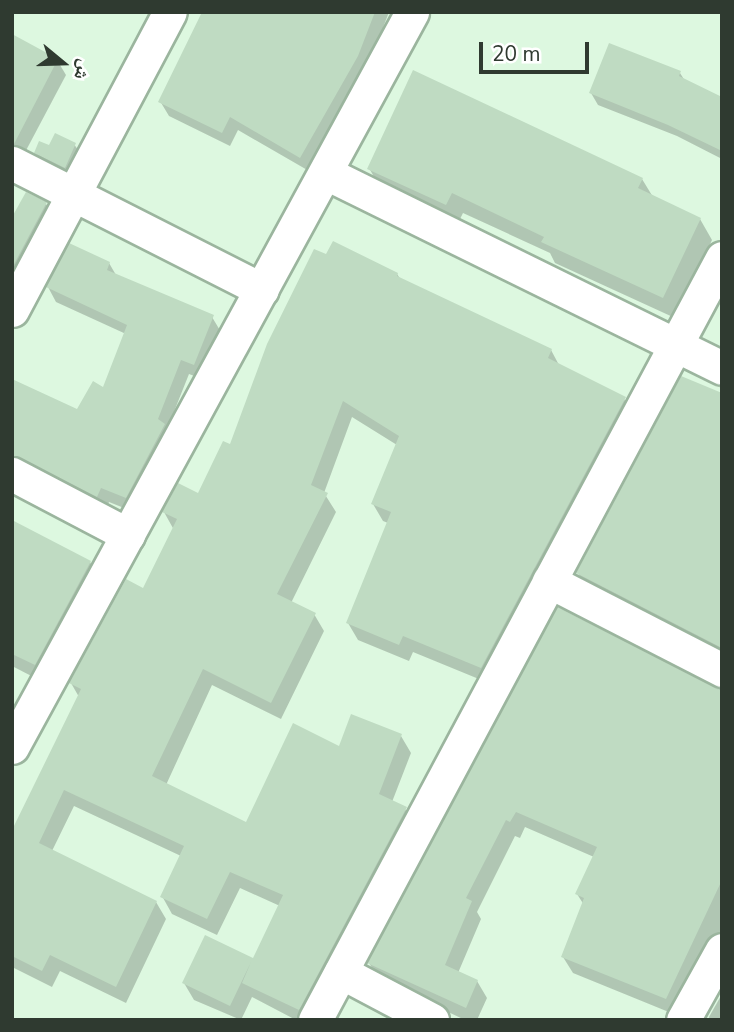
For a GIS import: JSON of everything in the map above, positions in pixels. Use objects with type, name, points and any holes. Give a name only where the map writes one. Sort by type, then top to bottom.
[{"type":"street","points":[[12,310],[170,12]]},
{"type":"street","points":[[12,747],[412,12]]},
{"type":"street","points":[[12,163],[262,290]]},
{"type":"street","points":[[326,173],[722,368]]},
{"type":"street","points":[[316,1020],[722,258]]},
{"type":"street","points":[[12,474],[128,536]]},
{"type":"street","points":[[549,581],[722,670]]},
{"type":"street","points":[[683,1020],[722,950]]},
{"type":"street","points":[[341,972],[432,1020]]},
{"type":"building","points":[[202,12],[375,12],[358,56],[300,158],[230,117],[222,133],[158,102]]},
{"type":"building","points":[[12,34],[58,59],[14,144],[12,144]]},
{"type":"building","points":[[609,43],[681,71],[679,76],[722,97],[722,151],[668,125],[589,93]]},
{"type":"building","points":[[413,70],[643,178],[638,188],[701,218],[663,298],[541,242],[544,237],[452,193],[446,205],[367,169]]},
{"type":"building","points":[[55,133],[76,143],[65,168],[34,153],[39,141],[49,145]]},
{"type":"building","points":[[26,192],[47,202],[12,268],[12,217]]},
{"type":"building","points":[[333,241],[398,273],[397,276],[552,349],[548,358],[626,397],[481,668],[403,636],[399,645],[346,623],[391,512],[371,504],[399,436],[343,401],[311,485],[328,493],[277,594],[316,613],[271,703],[203,669],[152,776],[246,822],[293,723],[339,746],[351,714],[402,734],[379,794],[407,807],[299,1010],[242,983],[251,962],[230,1006],[182,983],[205,935],[253,958],[283,895],[230,872],[207,919],[160,897],[184,846],[64,790],[39,843],[157,901],[116,987],[50,955],[42,971],[12,956],[12,830],[81,689],[69,683],[126,579],[143,588],[177,519],[162,512],[178,483],[198,493],[223,441],[230,444],[267,344],[314,249],[326,254]]},
{"type":"building","points":[[69,243],[110,262],[107,270],[214,315],[194,365],[181,360],[158,419],[165,424],[126,498],[101,488],[97,497],[12,455],[12,379],[77,409],[93,381],[103,387],[127,325],[46,287]]},
{"type":"building","points":[[681,376],[722,393],[722,648],[576,573]]},
{"type":"building","points":[[12,520],[91,561],[35,665],[12,654]]},
{"type":"building","points":[[557,607],[722,689],[722,880],[666,999],[561,957],[584,898],[575,894],[597,847],[516,812],[510,822],[506,820],[466,898],[472,901],[445,965],[478,980],[466,1008],[367,963]]}]
